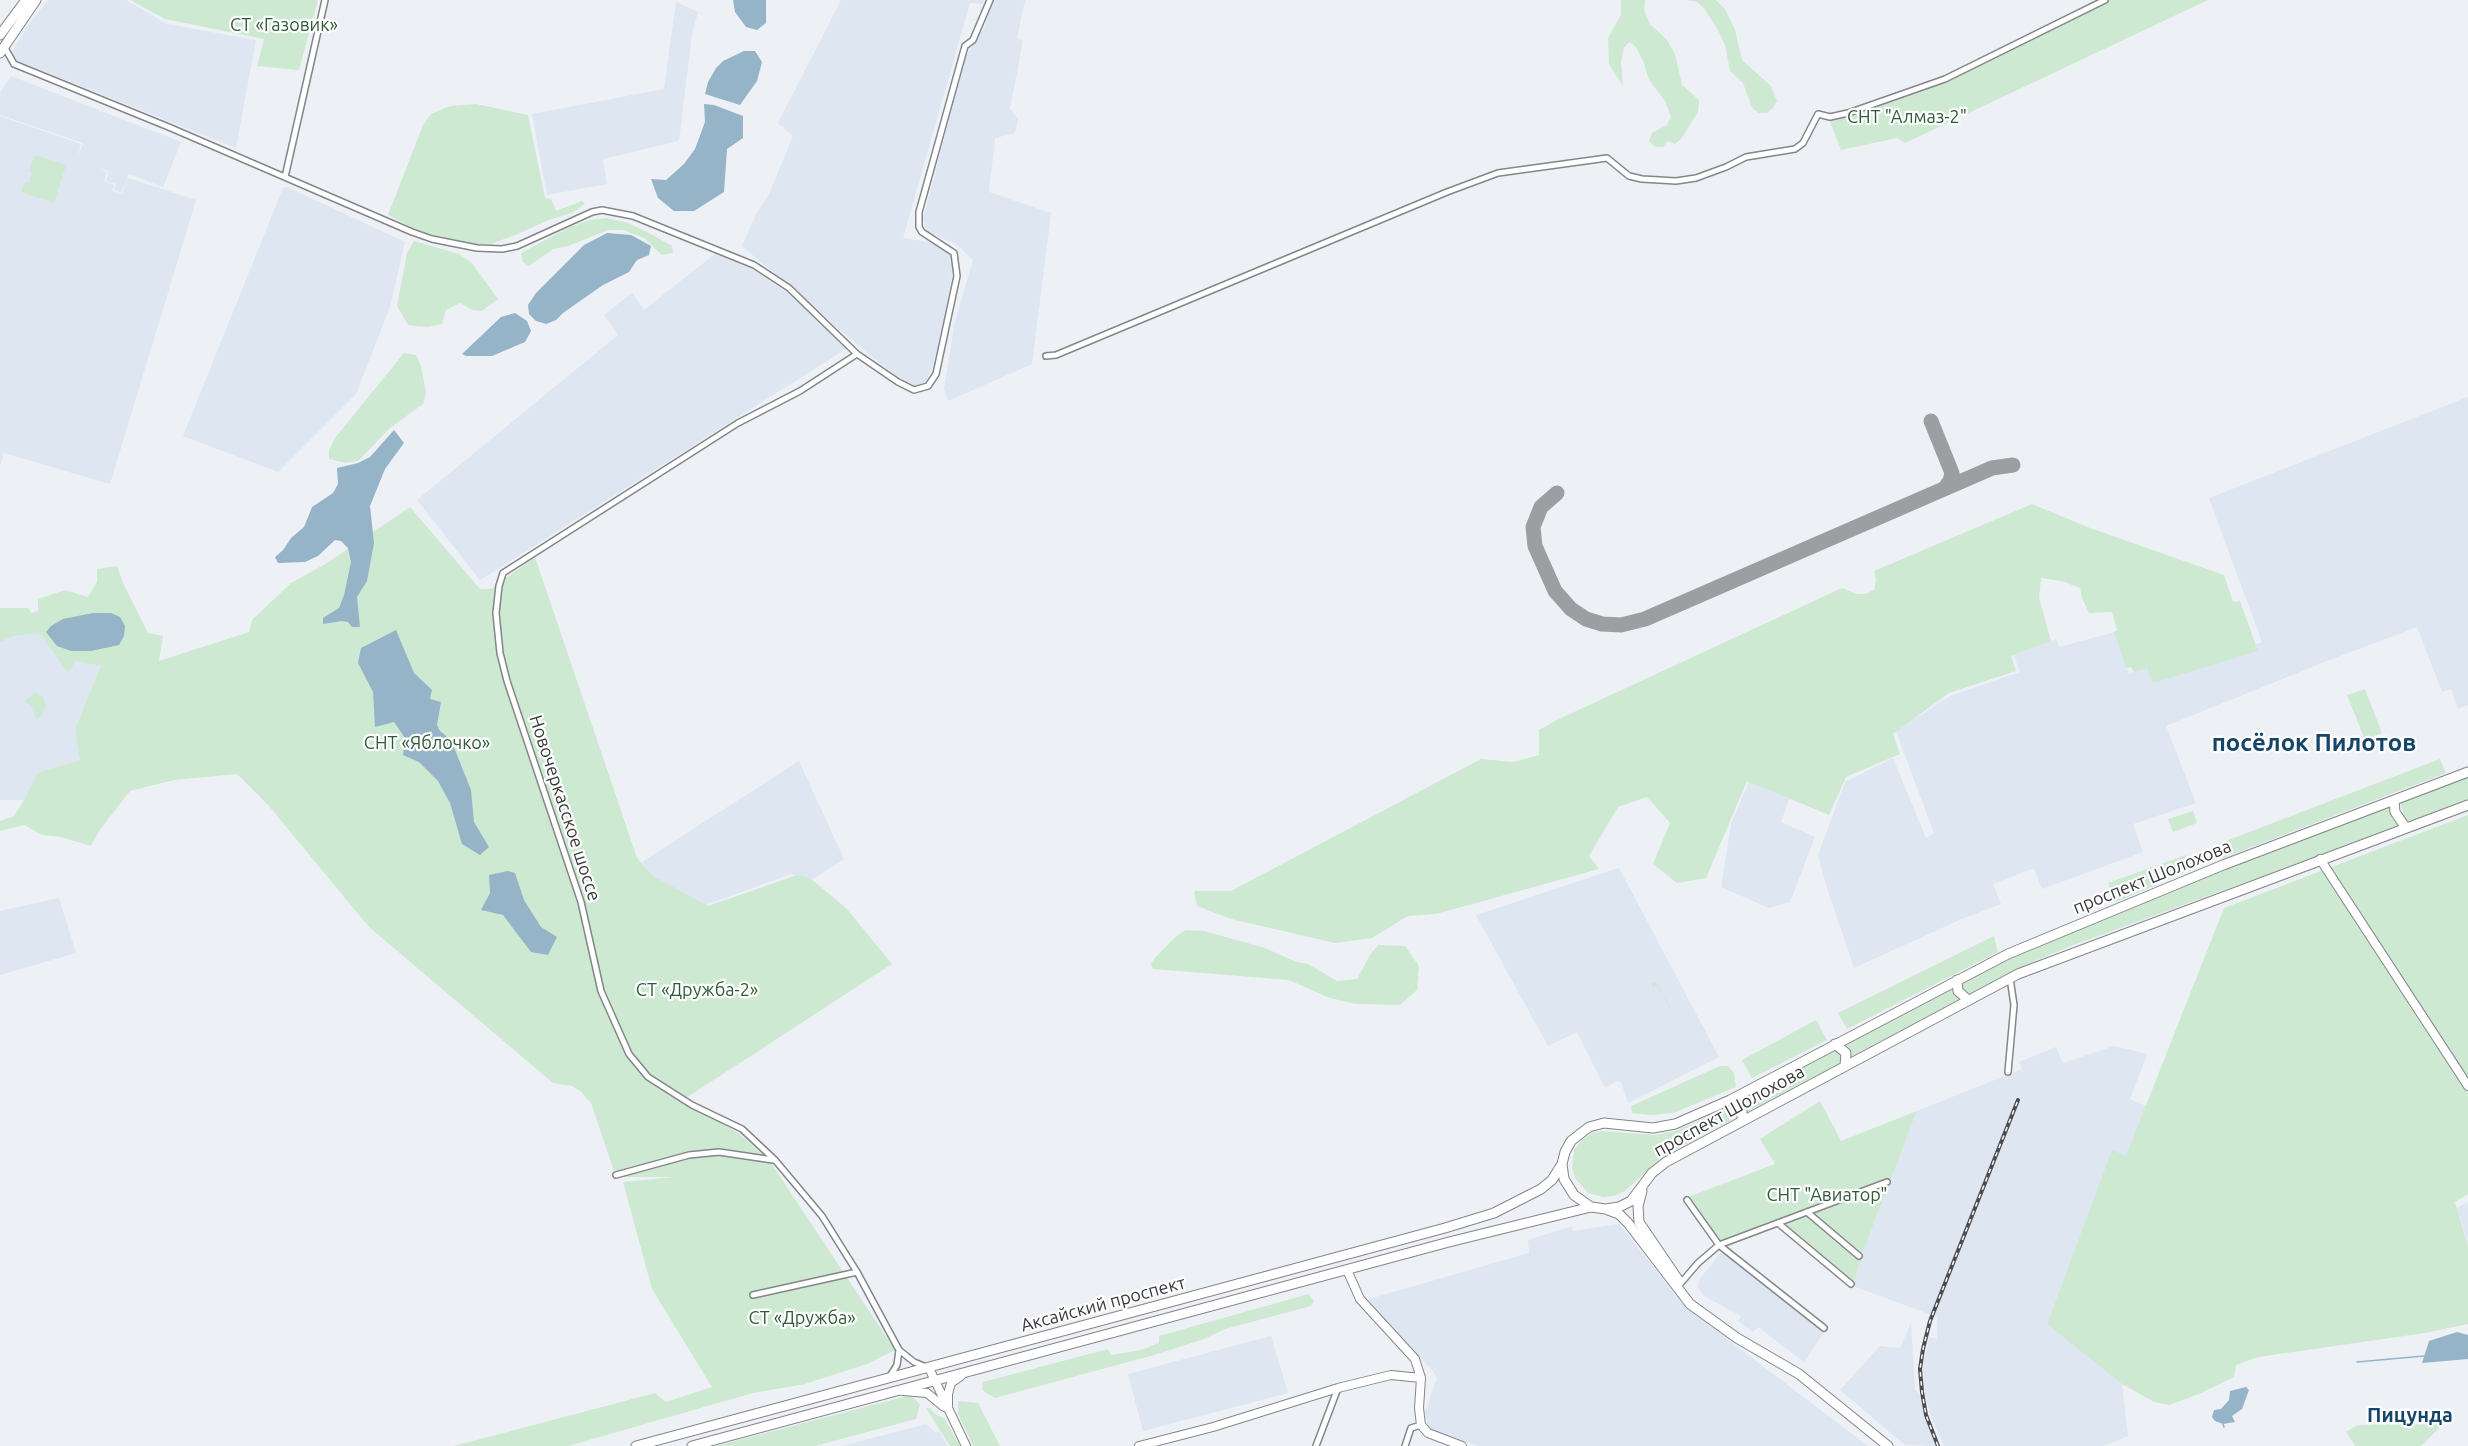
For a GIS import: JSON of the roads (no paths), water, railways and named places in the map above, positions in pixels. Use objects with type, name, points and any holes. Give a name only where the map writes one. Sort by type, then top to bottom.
[{"type":"main road","points":[[0,35],[26,0]]},
{"type":"main road","points":[[2,49],[36,0]]},
{"type":"main road","name":"проспект Шолохова","points":[[1562,1164],[1570,1141],[1589,1127],[1604,1123],[1653,1128],[1675,1124],[1730,1100],[2008,954],[2103,914],[2468,772]]},
{"type":"main road","points":[[2394,800],[2398,819],[2406,828]]},
{"type":"main road","name":"проспект Шолохова","points":[[1591,1207],[1606,1209],[1619,1207],[1631,1201],[1653,1173],[1665,1162],[2010,978],[2087,946],[2468,805]]},
{"type":"main road","points":[[1957,980],[1958,991],[1968,1000]]},
{"type":"main road","points":[[1835,1044],[1846,1053],[1845,1066]]},
{"type":"main road","points":[[1730,1100],[1742,1107],[1742,1121]]},
{"type":"main road","points":[[1562,1164],[1564,1179],[1574,1195],[1591,1207]]},
{"type":"main road","name":"Аксайский проспект","points":[[636,1446],[1289,1272],[1494,1213],[1541,1190],[1552,1180],[1562,1164]]},
{"type":"main road","points":[[1642,1189],[1638,1206],[1639,1222],[1680,1284],[1708,1319]]},
{"type":"main road","name":"Аксайский проспект","points":[[692,1446],[1089,1338],[1591,1207]]},
{"type":"main road","points":[[1606,1209],[1619,1214],[1628,1222],[1677,1289],[1708,1319],[1799,1374],[1888,1446]]},
{"type":"main road","points":[[936,1381],[938,1371],[977,1360],[983,1353]]},
{"type":"street","points":[[285,177],[325,0]]},
{"type":"street","points":[[2,49],[14,64],[412,232],[477,248],[502,249],[517,246],[575,218],[602,210],[633,216],[754,265],[789,288],[857,354],[914,390],[928,386],[936,374],[957,276],[957,262],[952,250],[922,232],[919,227],[919,212],[965,46],[973,40],[990,0]]},
{"type":"street","points":[[1046,356],[1063,352],[1447,192],[1498,173],[1606,158],[1613,161],[1629,176],[1676,181],[1696,178],[1746,157],[1795,149],[1803,142],[1818,114],[1830,117],[1848,113],[1945,79],[2105,0]]},
{"type":"street","name":"Новочеркасское шоссе","points":[[857,354],[800,391],[738,423],[530,554],[504,573],[497,599],[500,653],[507,681],[581,902],[601,991],[629,1054],[648,1077],[692,1106],[742,1130],[775,1160],[822,1216],[857,1272],[899,1350]]},
{"type":"street","points":[[2320,859],[2468,1086]]},
{"type":"street","points":[[2008,1072],[2014,1005],[2010,978]]},
{"type":"street","points":[[616,1176],[689,1155],[719,1152],[775,1160]]},
{"type":"street","points":[[1680,1284],[1698,1263],[1719,1245],[1887,1182]]},
{"type":"street","points":[[1687,1200],[1719,1245],[1824,1328]]},
{"type":"street","points":[[1807,1212],[1859,1256]]},
{"type":"street","points":[[1778,1223],[1851,1284]]},
{"type":"street","points":[[1347,1270],[1362,1302],[1415,1359],[1421,1378],[1419,1399],[1421,1425],[1428,1433],[1462,1446]]},
{"type":"street","points":[[753,1295],[857,1272]]},
{"type":"street","points":[[899,1350],[914,1362],[928,1368],[966,1446]]},
{"type":"street","points":[[887,1380],[897,1365],[899,1350]]},
{"type":"street","points":[[950,1414],[949,1388],[954,1380],[966,1373]]},
{"type":"street","points":[[1139,1446],[1213,1427],[1338,1388],[1391,1375],[1421,1378]]},
{"type":"street","points":[[1316,1446],[1338,1388]]},
{"type":"street","points":[[899,1391],[927,1393],[950,1414]]},
{"type":"street","points":[[1405,1446],[1411,1428],[1421,1425]]},
{"type":"water","points":[[733,0],[766,0],[766,23],[757,30],[746,27],[735,12]]},
{"type":"water","points":[[744,51],[755,51],[762,62],[757,81],[740,105],[705,94],[708,82],[716,68],[723,61]]},
{"type":"water","points":[[704,104],[714,105],[743,116],[743,138],[727,149],[724,192],[694,211],[674,211],[658,198],[651,179],[666,180],[684,164],[695,149],[705,122]]},
{"type":"water","points":[[607,233],[631,235],[651,246],[649,255],[637,260],[629,272],[603,285],[556,320],[546,324],[536,321],[529,314],[528,305],[536,293],[584,245]]},
{"type":"water","points":[[515,313],[527,321],[531,331],[525,342],[492,356],[462,354],[501,317]]},
{"type":"water","points":[[394,430],[404,443],[385,469],[370,506],[374,543],[367,581],[357,597],[360,627],[352,627],[348,622],[342,621],[323,624],[323,618],[339,608],[344,595],[351,562],[348,548],[341,541],[335,540],[318,556],[305,562],[278,563],[275,557],[304,527],[312,507],[333,493],[338,484],[337,468],[358,463],[370,457]]},
{"type":"water","points":[[93,613],[111,613],[120,617],[125,626],[124,636],[119,645],[91,651],[71,651],[57,646],[46,632],[63,619]]},
{"type":"water","points":[[396,630],[414,673],[432,690],[430,699],[441,702],[437,725],[440,731],[451,740],[471,790],[474,822],[489,847],[480,855],[462,844],[450,803],[438,781],[419,762],[403,755],[405,738],[394,722],[375,727],[373,692],[358,663],[361,648]]},
{"type":"water","points":[[508,871],[515,873],[524,900],[541,927],[557,937],[548,955],[531,952],[503,915],[481,910],[490,893],[489,875]]},
{"type":"water","points":[[2457,1332],[2468,1335],[2468,1359],[2422,1363],[2429,1341]]},
{"type":"water","points":[[2246,1387],[2249,1390],[2242,1409],[2232,1416],[2235,1422],[2223,1424],[2215,1421],[2212,1417],[2214,1410],[2221,1409],[2229,1400],[2230,1391]]},
{"type":"waterway","points":[[2357,1362],[2424,1356]]},
{"type":"railway","points":[[1938,1446],[1926,1415],[1922,1392],[1920,1369],[1923,1349],[1930,1321],[2018,1100]]},
{"type":"district","name":"посёлок Пилотов","points":[[2314,743]]},
{"type":"district","name":"Пицунда","points":[[2410,1415]]},
{"type":"park label","name":"СТ «Газовик»","points":[[284,25]]},
{"type":"park label","name":"СНТ \"Алмаз-2\"","points":[[1907,117]]},
{"type":"park label","name":"СНТ «Яблочко»","points":[[427,743]]},
{"type":"park label","name":"СТ «Дружба-2»","points":[[697,990]]},
{"type":"park label","name":"СНТ \"Авиатор\"","points":[[1827,1195]]},
{"type":"park label","name":"СТ «Дружба»","points":[[802,1318]]}]
